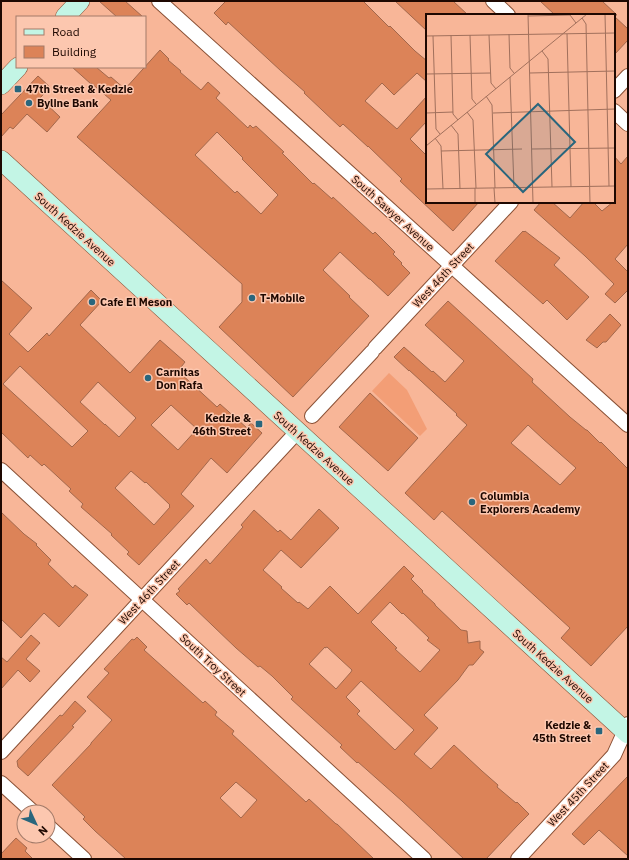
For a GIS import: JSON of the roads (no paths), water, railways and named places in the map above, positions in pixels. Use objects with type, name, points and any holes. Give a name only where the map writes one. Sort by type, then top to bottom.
[{"type":"main road","points":[[66,16],[80,1]]},
{"type":"main road","points":[[1,85],[17,68]]},
{"type":"main road","name":"South Kedzie Avenue","points":[[1,160],[627,730]]},
{"type":"street","name":"South Sawyer Avenue","points":[[159,1],[628,425]]},
{"type":"street","points":[[493,1],[507,14]]},
{"type":"street","points":[[615,90],[628,76]]},
{"type":"street","points":[[615,112],[628,124]]},
{"type":"street","name":"West 46th Street","points":[[312,416],[510,203]]},
{"type":"street","name":"West 46th Street","points":[[1,752],[298,432]]},
{"type":"street","name":"South Troy Street","points":[[1,470],[424,859]]},
{"type":"street","name":"West 45th Street","points":[[518,859],[614,756],[627,730]]},
{"type":"street","points":[[1,783],[24,804]]},
{"type":"street","points":[[56,833],[84,859]]},
{"type":"place","name":"47th Street & Kedzie","points":[[18,89]]},
{"type":"place","name":"Byline Bank","points":[[29,103]]},
{"type":"place","name":"T-Mobile","points":[[252,298]]},
{"type":"place","name":"Cafe El Meson","points":[[92,302]]},
{"type":"place","name":"Carnitas Don Rafa","points":[[148,378]]},
{"type":"place","name":"Kedzie & 46th Street","points":[[259,424]]},
{"type":"place","name":"Columbia Explorers Academy","points":[[472,502]]},
{"type":"place","name":"Kedzie & 45th Street","points":[[599,731]]}]
